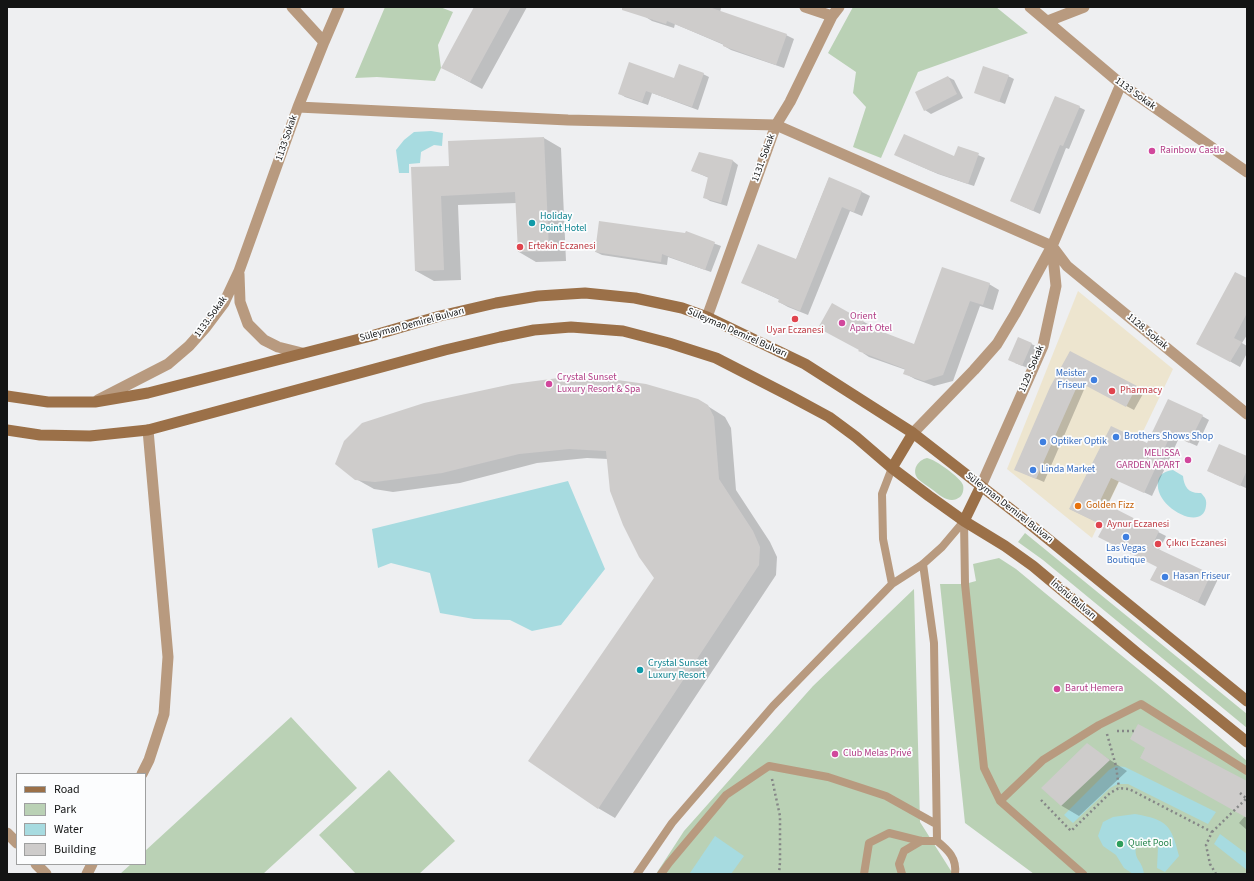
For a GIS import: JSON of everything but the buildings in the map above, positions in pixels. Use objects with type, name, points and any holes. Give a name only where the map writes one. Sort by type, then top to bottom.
[{"type":"main road","name":"Süleyman Demirel Bulvarı","points":[[7,396],[48,402],[95,402],[148,393],[440,316],[496,303],[538,296],[585,293],[635,298],[682,308],[707,317],[805,364],[913,432],[1026,521],[1247,701]]},
{"type":"main road","points":[[7,430],[40,435],[90,436],[148,430],[446,350],[534,330],[571,327],[623,331],[669,343],[716,358],[829,417],[856,437],[892,468],[913,432]]},
{"type":"main road","name":"İnönü Bulvarı","points":[[892,468],[964,521],[1005,546],[1033,566],[1247,742]]},
{"type":"main road","points":[[964,521],[981,486]]},
{"type":"street","points":[[292,7],[324,42]]},
{"type":"street","name":"1133 Sokak","points":[[239,271],[298,107],[339,7]]},
{"type":"street","points":[[805,7],[832,16]]},
{"type":"street","name":"1131. Sokak","points":[[707,317],[776,125],[790,102],[832,16],[839,7]]},
{"type":"street","name":"1133 Sokak","points":[[1030,7],[1121,84],[1247,172]]},
{"type":"street","points":[[1048,21],[1084,7]]},
{"type":"street","name":"1129. Sokak","points":[[913,432],[974,370],[997,344],[1015,314],[1052,246],[1121,84]]},
{"type":"street","points":[[298,107],[568,120],[776,125],[1052,246]]},
{"type":"street","name":"1129. Sokak","points":[[981,486],[1043,346],[1056,286],[1052,246]]},
{"type":"street","name":"1128. Sokak","points":[[1052,246],[1067,266],[1247,414]]},
{"type":"street","name":"1133.Sokak","points":[[239,271],[240,302],[248,324],[264,340],[278,347],[302,353]]},
{"type":"street","name":"1133.Sokak","points":[[95,402],[168,364],[189,346],[224,303],[239,271]]},
{"type":"street","points":[[142,773],[149,760],[164,714],[168,657],[148,430]]},
{"type":"street","points":[[7,833],[16,842]]},
{"type":"street","points":[[37,865],[46,874]]},
{"type":"street","points":[[87,874],[92,865]]},
{"type":"lane","points":[[892,468],[882,494],[883,539],[892,584]]},
{"type":"lane","points":[[637,874],[672,823],[768,712],[892,584],[923,564],[942,547],[964,521]]},
{"type":"lane","points":[[964,521],[965,584],[984,768],[1000,801],[1083,874]]},
{"type":"lane","points":[[923,564],[934,643],[936,841]]},
{"type":"lane","points":[[1000,801],[1043,760],[1099,725],[1141,704],[1247,771]]},
{"type":"lane","points":[[661,874],[726,795],[769,766],[828,777],[886,796],[936,824]]},
{"type":"lane","points":[[864,874],[869,843],[890,833],[921,841],[936,841],[949,852],[956,867],[955,874]]},
{"type":"lane","points":[[902,874],[899,864],[904,852],[921,841]]},
{"type":"path","points":[[1114,731],[1134,731]]},
{"type":"path","points":[[1107,732],[1116,766],[1119,788]]},
{"type":"path","points":[[769,766],[780,816],[779,874]]},
{"type":"path","points":[[1042,800],[1071,831],[1110,793],[1119,788],[1129,789],[1212,832]]},
{"type":"path","points":[[1216,874],[1210,864],[1206,845],[1212,832],[1247,799],[1240,792]]},
{"type":"shaded area","points":[[1078,291],[1173,369],[1092,538],[1007,469]]},
{"type":"green space","points":[[385,7],[440,7],[453,12],[438,45],[441,68],[435,81],[377,77],[355,78]]},
{"type":"green space","points":[[853,7],[996,7],[1028,33],[918,72],[881,158],[853,147],[866,107],[853,93],[856,72],[828,53]]},
{"type":"green space","points":[[927,458],[941,465],[961,482],[963,485],[963,490],[960,497],[954,500],[949,500],[939,495],[918,479],[915,472],[916,466],[918,463]]},
{"type":"green space","points":[[1025,533],[1247,714],[1247,728],[1043,560],[1018,542]]},
{"type":"green space","name":"Barut Hemera","points":[[999,558],[1016,569],[1219,736],[1247,761],[1247,874],[1034,874],[965,823],[940,584],[965,584],[976,581],[973,564]]},
{"type":"green space","name":"Club Melas Privé","points":[[914,589],[920,822],[953,874],[656,874],[684,831],[813,686]]},
{"type":"green space","points":[[291,717],[357,788],[263,874],[120,874],[130,865],[146,865],[146,850]]},
{"type":"green space","points":[[389,770],[455,841],[419,874],[356,874],[319,835]]},
{"type":"water","points":[[431,131],[443,133],[442,146],[434,145],[421,152],[420,163],[409,164],[409,173],[399,173],[396,150],[404,140],[414,132]]},
{"type":"water","points":[[1173,470],[1183,476],[1186,486],[1190,491],[1201,493],[1205,497],[1206,506],[1203,514],[1197,517],[1188,517],[1179,514],[1163,500],[1159,491],[1159,479],[1163,473]]},
{"type":"water","points":[[568,481],[605,569],[561,625],[532,631],[510,620],[474,619],[440,613],[430,573],[391,563],[378,568],[372,529]]},
{"type":"water","points":[[1116,766],[1125,767],[1216,812],[1208,824],[1128,784],[1118,784],[1110,788],[1073,823],[1064,815],[1109,770]]},
{"type":"water","name":"Quiet Pool","points":[[1135,814],[1161,821],[1170,830],[1179,856],[1165,872],[1157,868],[1158,847],[1154,840],[1148,839],[1137,842],[1136,856],[1144,874],[1133,874],[1124,868],[1116,855],[1103,846],[1098,836],[1103,822],[1113,817]]},
{"type":"water","points":[[1220,834],[1247,854],[1247,870],[1214,844]]},
{"type":"water","points":[[715,836],[744,856],[731,874],[691,874],[690,873]]},
{"type":"place","name":"Rainbow Castle","points":[[1152,151]]},
{"type":"place","name":"Holiday Point Hotel","points":[[532,223]]},
{"type":"place","name":"Ertekin Eczanesi","points":[[520,247]]},
{"type":"place","name":"Uyar Eczanesi","points":[[795,319]]},
{"type":"place","name":"Orient Apart Otel","points":[[842,323]]},
{"type":"place","name":"Meister Friseur","points":[[1094,380]]},
{"type":"place","name":"Crystal Sunset Luxury Resort & Spa","points":[[549,384]]},
{"type":"place","name":"Pharmacy","points":[[1112,391]]},
{"type":"place","name":"Brothers Shows Shop","points":[[1116,437]]},
{"type":"place","name":"Optiker Optik","points":[[1043,442]]},
{"type":"place","name":"MELISSA GARDEN APART","points":[[1188,460]]},
{"type":"place","name":"Linda Market","points":[[1033,470]]},
{"type":"place","name":"Golden Fizz","points":[[1078,506]]},
{"type":"place","name":"Aynur Eczanesi","points":[[1099,525]]},
{"type":"place","name":"Las Vegas Boutique","points":[[1126,537]]},
{"type":"place","name":"Çıkıcı Eczanesi","points":[[1158,544]]},
{"type":"place","name":"Hasan Friseur","points":[[1165,577]]},
{"type":"place","name":"Crystal Sunset Luxury Resort","points":[[640,670]]},
{"type":"place","name":"Barut Hemera","points":[[1057,689]]},
{"type":"place","name":"Club Melas Privé","points":[[835,754]]},
{"type":"place","name":"Quiet Pool","points":[[1120,844]]}]
